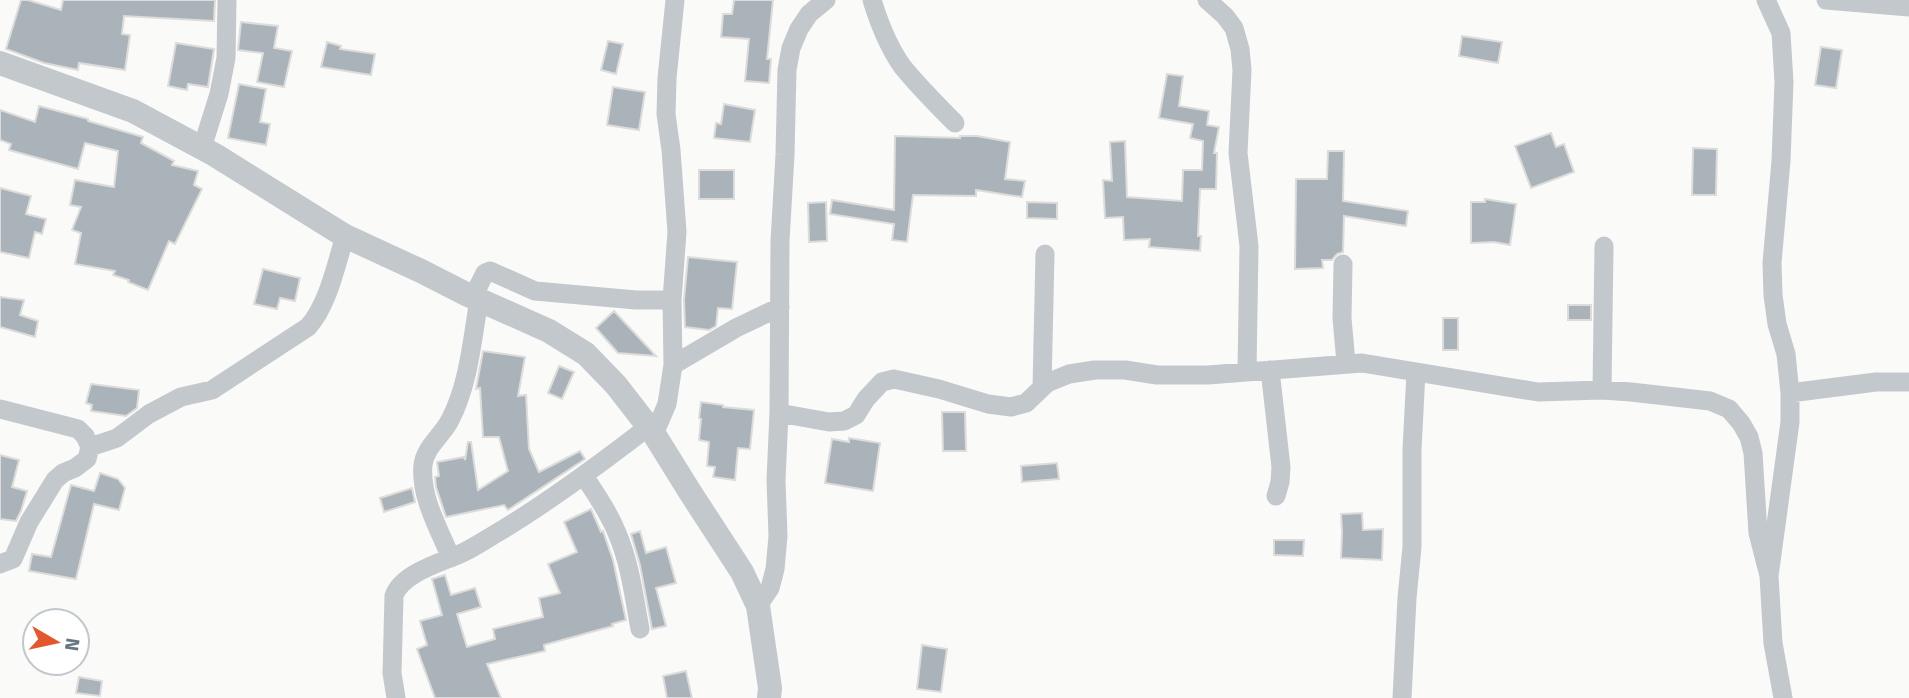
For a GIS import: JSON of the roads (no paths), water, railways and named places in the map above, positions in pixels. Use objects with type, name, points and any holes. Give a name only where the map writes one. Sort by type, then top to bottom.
[{"type":"street","points":[[202,148],[219,94],[226,58],[227,0]]},
{"type":"street","points":[[396,698],[392,673],[394,596],[397,587],[407,578],[463,553],[536,509],[651,431],[667,404],[673,365],[677,232],[666,114],[675,0]]},
{"type":"street","points":[[758,606],[770,588],[778,536],[776,480],[780,240],[787,70],[791,48],[799,29],[809,14],[826,0]]},
{"type":"street","points":[[872,0],[881,27],[900,64],[955,123]]},
{"type":"street","points":[[1207,0],[1234,28],[1240,49],[1242,70],[1238,153],[1250,246],[1247,372]]},
{"type":"street","points":[[1766,0],[1781,33],[1783,58],[1781,161],[1772,263],[1777,324],[1786,354],[1790,393],[1788,439],[1769,576],[1773,643],[1783,698]]},
{"type":"street","points":[[1826,0],[1909,7]]},
{"type":"street","points":[[0,62],[133,111],[202,148],[345,236],[549,331],[586,354],[616,385],[651,431],[742,572],[758,606],[770,688],[769,698]]},
{"type":"street","points":[[90,447],[117,438],[149,414],[181,397],[212,390],[309,327],[322,306],[345,236]]},
{"type":"street","points":[[1602,390],[1604,246]]},
{"type":"street","points":[[1042,387],[1045,254]]},
{"type":"street","points":[[1343,264],[1342,318],[1346,363]]},
{"type":"street","points":[[451,558],[430,510],[423,481],[423,463],[429,446],[437,441],[450,420],[466,380],[476,299],[485,273],[490,271],[535,291],[636,300],[673,300]]},
{"type":"street","points":[[673,365],[736,328],[780,307]]},
{"type":"street","points":[[779,413],[829,422],[844,421],[856,415],[882,382],[894,379],[988,404],[1011,407],[1026,403],[1047,383],[1069,374],[1095,370],[1208,376],[1346,363],[1362,363],[1538,392],[1602,390],[1710,401],[1729,409],[1749,437],[1753,453],[1758,533],[1769,576]]},
{"type":"street","points":[[1270,370],[1281,467],[1276,496]]},
{"type":"street","points":[[1402,698],[1412,547],[1412,450],[1416,372]]},
{"type":"street","points":[[1790,393],[1908,378]]},
{"type":"street","points":[[0,409],[79,429],[90,447],[87,459],[75,468],[63,472],[55,480],[29,522],[13,559],[0,564]]},
{"type":"street","points":[[584,476],[617,533],[632,581],[640,629]]}]
